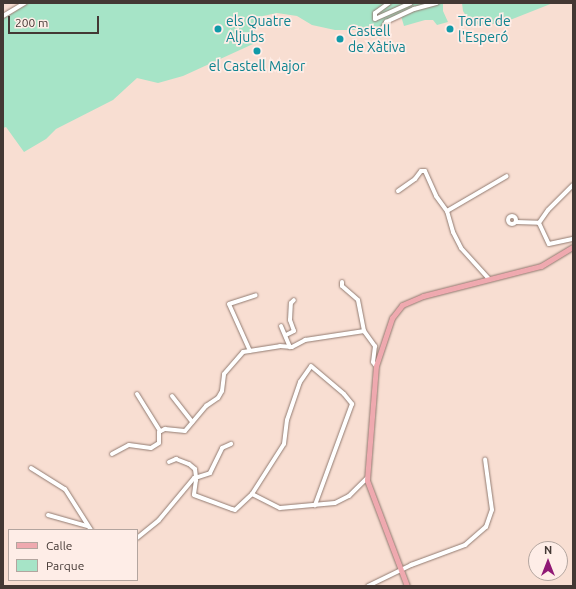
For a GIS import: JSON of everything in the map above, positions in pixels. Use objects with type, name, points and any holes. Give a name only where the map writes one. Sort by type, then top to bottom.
[{"type":"main road","points":[[407,586],[366,478],[376,366],[382,344],[397,309],[423,296],[541,266],[573,247]]},
{"type":"street","points":[[3,16],[25,3]]},
{"type":"street","points":[[389,3],[375,13],[376,19],[411,3]]},
{"type":"street","points":[[380,33],[386,22],[414,9],[437,3]]},
{"type":"street","points":[[398,191],[415,179],[420,171],[425,171],[436,196],[447,211],[453,232],[461,248],[489,279]]},
{"type":"street","points":[[447,211],[507,176]]},
{"type":"street","points":[[539,223],[548,210],[573,185]]},
{"type":"street","points":[[516,222],[539,223]]},
{"type":"street","points":[[539,223],[549,244],[573,239]]},
{"type":"street","points":[[342,282],[342,286],[358,300],[364,331],[375,346],[373,362],[376,366]]},
{"type":"street","points":[[250,351],[228,304],[256,296]]},
{"type":"street","points":[[286,335],[294,331],[290,320],[291,303],[294,300]]},
{"type":"street","points":[[281,326],[290,347]]},
{"type":"street","points":[[160,431],[170,428],[185,431],[192,422],[218,398],[222,391],[224,374],[240,355],[250,351],[280,346],[290,347],[305,340],[364,331]]},
{"type":"street","points":[[169,462],[176,459],[189,464],[195,469],[196,478],[194,495],[235,510],[252,494],[284,444],[286,420],[300,382],[309,366],[314,367],[344,394],[352,406],[315,505]]},
{"type":"street","points":[[112,454],[129,445],[151,448],[159,443],[160,431],[137,394]]},
{"type":"street","points":[[172,396],[192,422]]},
{"type":"street","points":[[138,537],[159,520],[196,478],[210,473],[222,448],[231,444]]},
{"type":"street","points":[[368,586],[465,544],[486,527],[492,510],[484,459]]},
{"type":"street","points":[[31,468],[65,489],[90,529]]},
{"type":"street","points":[[252,494],[280,508],[315,505],[346,499],[366,478]]},
{"type":"street","points":[[48,515],[87,526]]},
{"type":"green space","points":[[29,3],[443,3],[443,11],[448,22],[437,25],[433,20],[425,20],[404,26],[401,16],[390,19],[378,30],[335,30],[312,25],[297,16],[277,13],[263,16],[262,24],[253,32],[253,44],[183,76],[158,83],[137,78],[113,100],[56,129],[46,139],[24,152],[6,127],[3,128],[3,19]]},
{"type":"green space","points":[[462,3],[553,3],[510,20],[488,25],[471,24],[463,11]]},
{"type":"place","name":"els Quatre Aljubs","points":[[218,29]]},
{"type":"place","name":"Torre de l'Esperó","points":[[450,29]]},
{"type":"place","name":"Castell de Xàtiva","points":[[340,39]]},
{"type":"place","name":"el Castell Major","points":[[257,51]]}]
